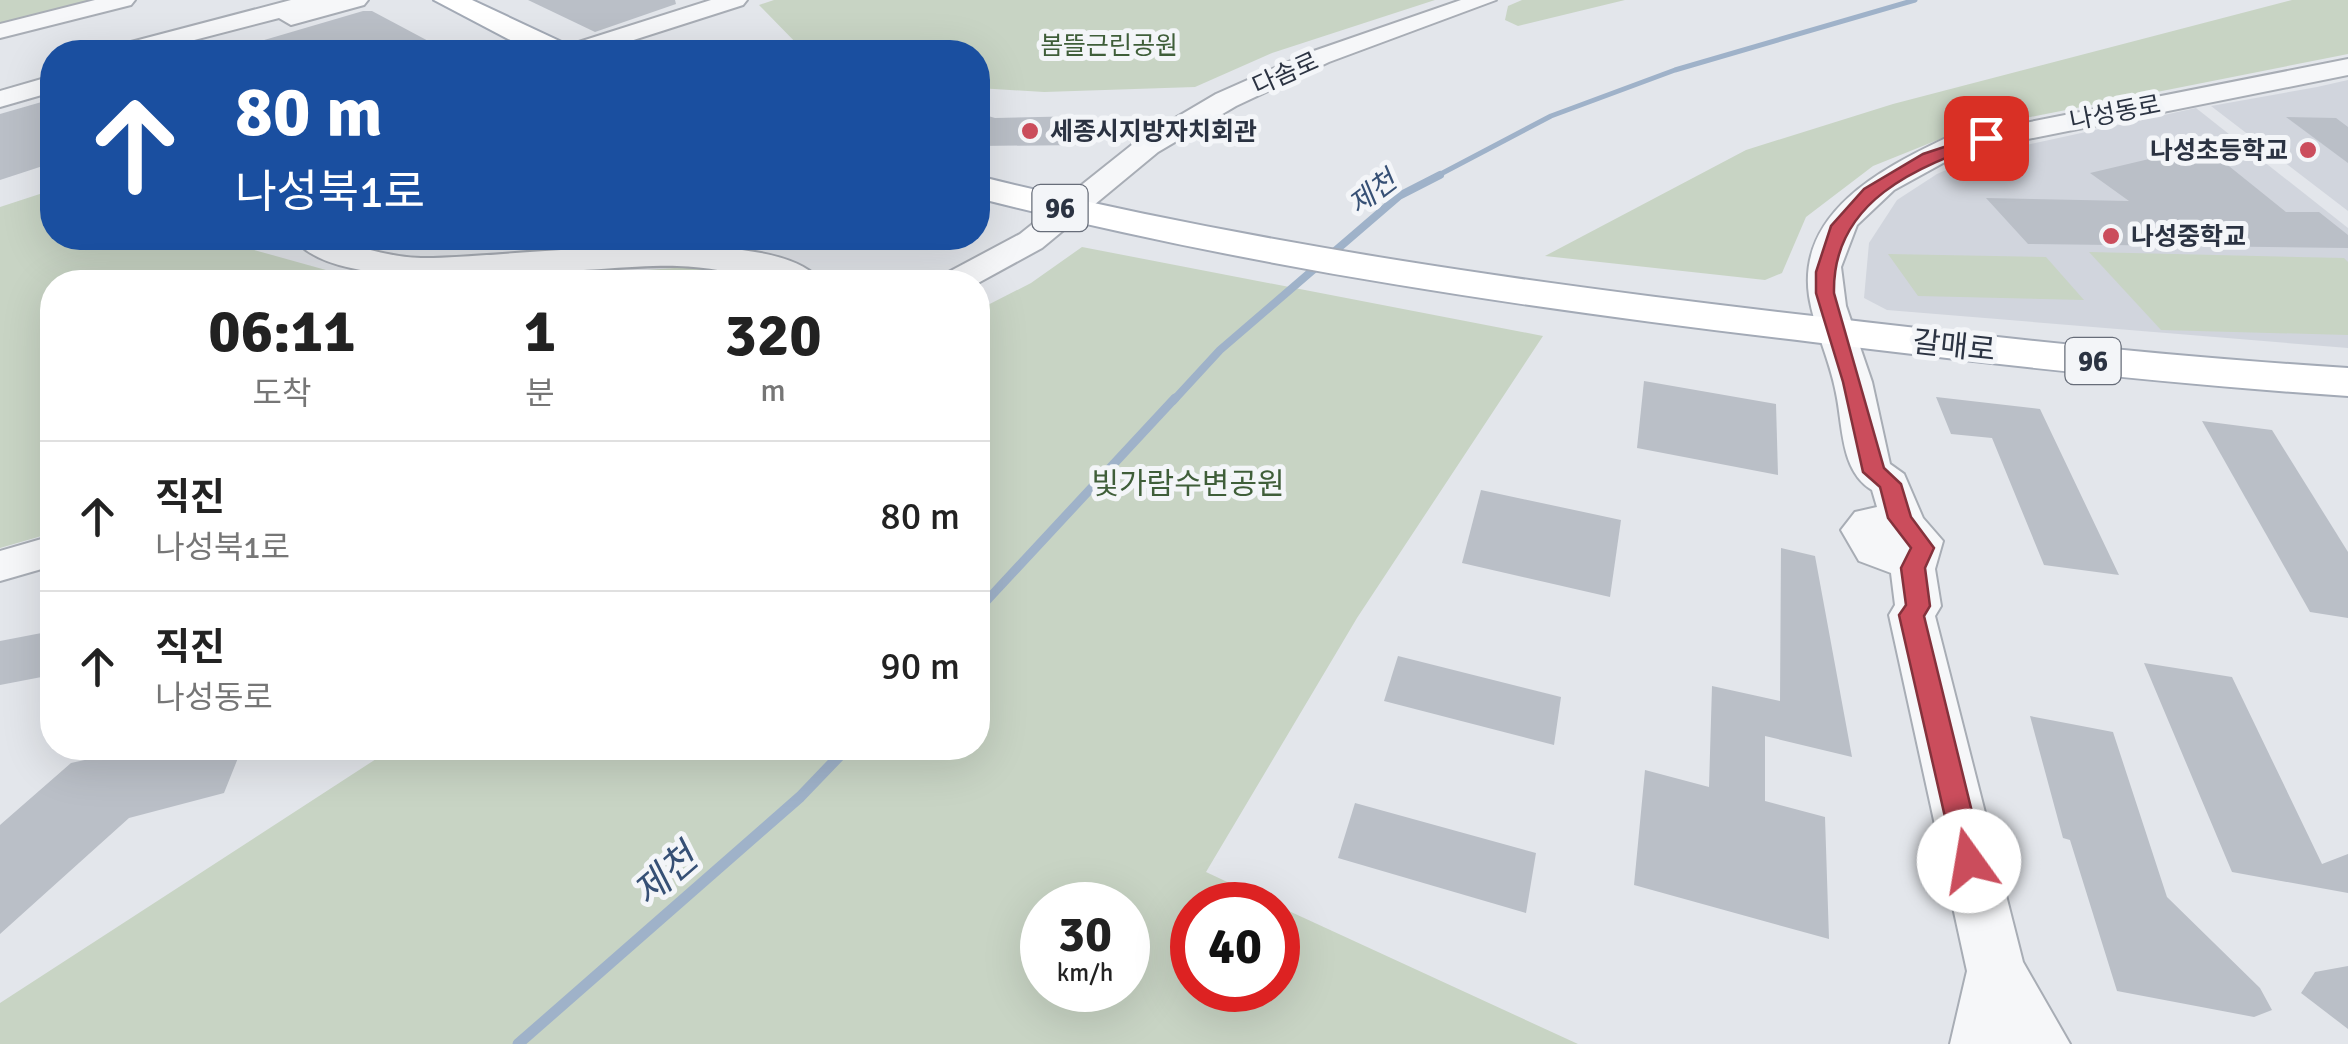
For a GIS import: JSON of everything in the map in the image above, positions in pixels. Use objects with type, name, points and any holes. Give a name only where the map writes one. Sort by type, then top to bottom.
[{"type":"main road","points":[[449,0],[529,40]]},
{"type":"main road","name":"96","points":[[990,190],[1073,211]]},
{"type":"main road","name":"갈매로","points":[[1073,211],[1292,256],[1561,299],[2178,370],[2348,382]]},
{"type":"street","points":[[0,31],[122,0]]},
{"type":"street","points":[[166,40],[318,0]]},
{"type":"street","points":[[219,40],[356,0]]},
{"type":"street","points":[[595,40],[735,0]]},
{"type":"street","name":"다솜로","points":[[978,270],[1031,242],[1148,146],[1226,100],[1320,57],[1484,0]]},
{"type":"street","name":"나성동로","points":[[1996,971],[1912,615],[1918,606],[1893,540],[1890,484],[1874,472],[1825,293],[1830,250],[1850,214],[1870,192],[1903,169],[1954,145],[2348,67]]},
{"type":"street","points":[[0,86],[40,74]]},
{"type":"street","points":[[0,99],[40,87]]},
{"type":"street","points":[[324,250],[389,265],[716,256],[781,270]]},
{"type":"street","points":[[520,264],[546,250]]},
{"type":"street","points":[[0,566],[40,554]]},
{"type":"street","points":[[1981,1044],[1996,971]]},
{"type":"street","points":[[1996,971],[2038,1044]]},
{"type":"shaded area","name":"나성초등학교","points":[[2348,80],[2348,211],[2211,106],[2317,87]]},
{"type":"shaded area","name":"나성중학교","points":[[2196,108],[2348,228],[2348,348],[1887,310],[1864,298],[1869,243],[1897,200],[1937,174],[1980,155]]},
{"type":"green space","points":[[0,0],[112,0],[0,28]]},
{"type":"green space","name":"봄뜰근린공원","points":[[774,0],[1435,0],[1272,53],[1195,87],[1044,92],[990,89],[990,40],[793,40],[759,5]]},
{"type":"green space","points":[[1522,0],[1625,0],[1518,26],[1505,20],[1508,6]]},
{"type":"green space","points":[[2292,0],[2348,0],[2348,54],[1960,131],[1873,166],[1806,217],[1782,273],[1765,280],[1545,256],[1746,150],[1893,104]]},
{"type":"green space","points":[[40,194],[40,250],[254,250],[326,270],[40,270],[40,536],[0,548],[0,207]]},
{"type":"green space","name":"빛가람수변공원","points":[[1082,247],[1543,336],[1357,618],[1206,872],[1227,882],[1170,882],[1170,1012],[1300,1012],[1300,916],[1578,1044],[0,1044],[0,1003],[375,760],[990,760],[990,304],[1031,283]]},
{"type":"green space","points":[[2089,252],[2344,258],[2348,262],[2348,335],[2161,330]]},
{"type":"green space","points":[[1888,254],[2046,257],[2084,300],[1918,296]]},
{"type":"green space","points":[[715,265],[732,270],[647,270]]},
{"type":"building","points":[[528,0],[675,0],[676,4],[595,32]]},
{"type":"building","points":[[372,11],[426,40],[264,40]]},
{"type":"building","points":[[40,102],[40,167],[0,180],[0,114]]},
{"type":"building","name":"세종시지방자치회관","points":[[1084,116],[1083,145],[990,146],[990,117]]},
{"type":"building","points":[[2286,117],[2336,118],[2348,127],[2348,163]]},
{"type":"building","points":[[2204,146],[2286,212],[2319,212],[2348,235],[2348,248],[2028,244],[1986,198],[2129,201],[2090,173]]},
{"type":"building","points":[[1644,381],[1776,404],[1778,475],[1637,448]]},
{"type":"building","points":[[1936,397],[2040,409],[2119,575],[2044,565],[1992,438],[1951,434]]},
{"type":"building","points":[[2202,421],[2272,430],[2348,552],[2348,618],[2310,612]]},
{"type":"building","points":[[1481,490],[1621,520],[1610,597],[1462,563]]},
{"type":"building","points":[[1781,548],[1815,556],[1852,757],[1765,736],[1765,801],[1825,817],[1829,939],[1634,885],[1645,770],[1709,787],[1712,686],[1780,701]]},
{"type":"building","points":[[40,633],[40,677],[0,685],[0,641]]},
{"type":"building","points":[[1398,656],[1561,697],[1554,745],[1384,701]]},
{"type":"building","points":[[2144,663],[2232,677],[2322,864],[2348,854],[2348,893],[2232,872]]},
{"type":"building","points":[[2030,716],[2113,732],[2167,897],[2260,988],[2272,1010],[2254,1017],[2117,991],[2070,840],[2063,838]]},
{"type":"building","points":[[237,760],[224,793],[129,818],[0,934],[0,825],[71,763]]},
{"type":"building","points":[[1355,803],[1536,853],[1526,913],[1338,858]]},
{"type":"building","points":[[2348,966],[2348,1029],[2301,993],[2315,972]]},
{"type":"waterway","name":"제천","points":[[1435,177],[1551,116],[1675,70],[1915,0]]},
{"type":"waterway","name":"제천","points":[[1173,401],[1220,350],[1399,196],[1440,175]]},
{"type":"waterway","name":"제천","points":[[990,597],[1175,398]]},
{"type":"waterway","name":"제천","points":[[518,1044],[800,797],[835,760]]},
{"type":"place","name":"세종시지방자치회관","points":[[1030,131]]},
{"type":"place","name":"나성초등학교","points":[[2308,150]]},
{"type":"place","name":"나성중학교","points":[[2111,236]]},
{"type":"route","points":[[1969,861],[1912,615],[1918,606],[1913,568],[1921,553],[1921,541],[1900,518],[1890,484],[1874,472],[1853,382],[1825,293],[1825,272],[1840,226],[1870,192],[1928,157],[1954,145],[1986,138]]}]
